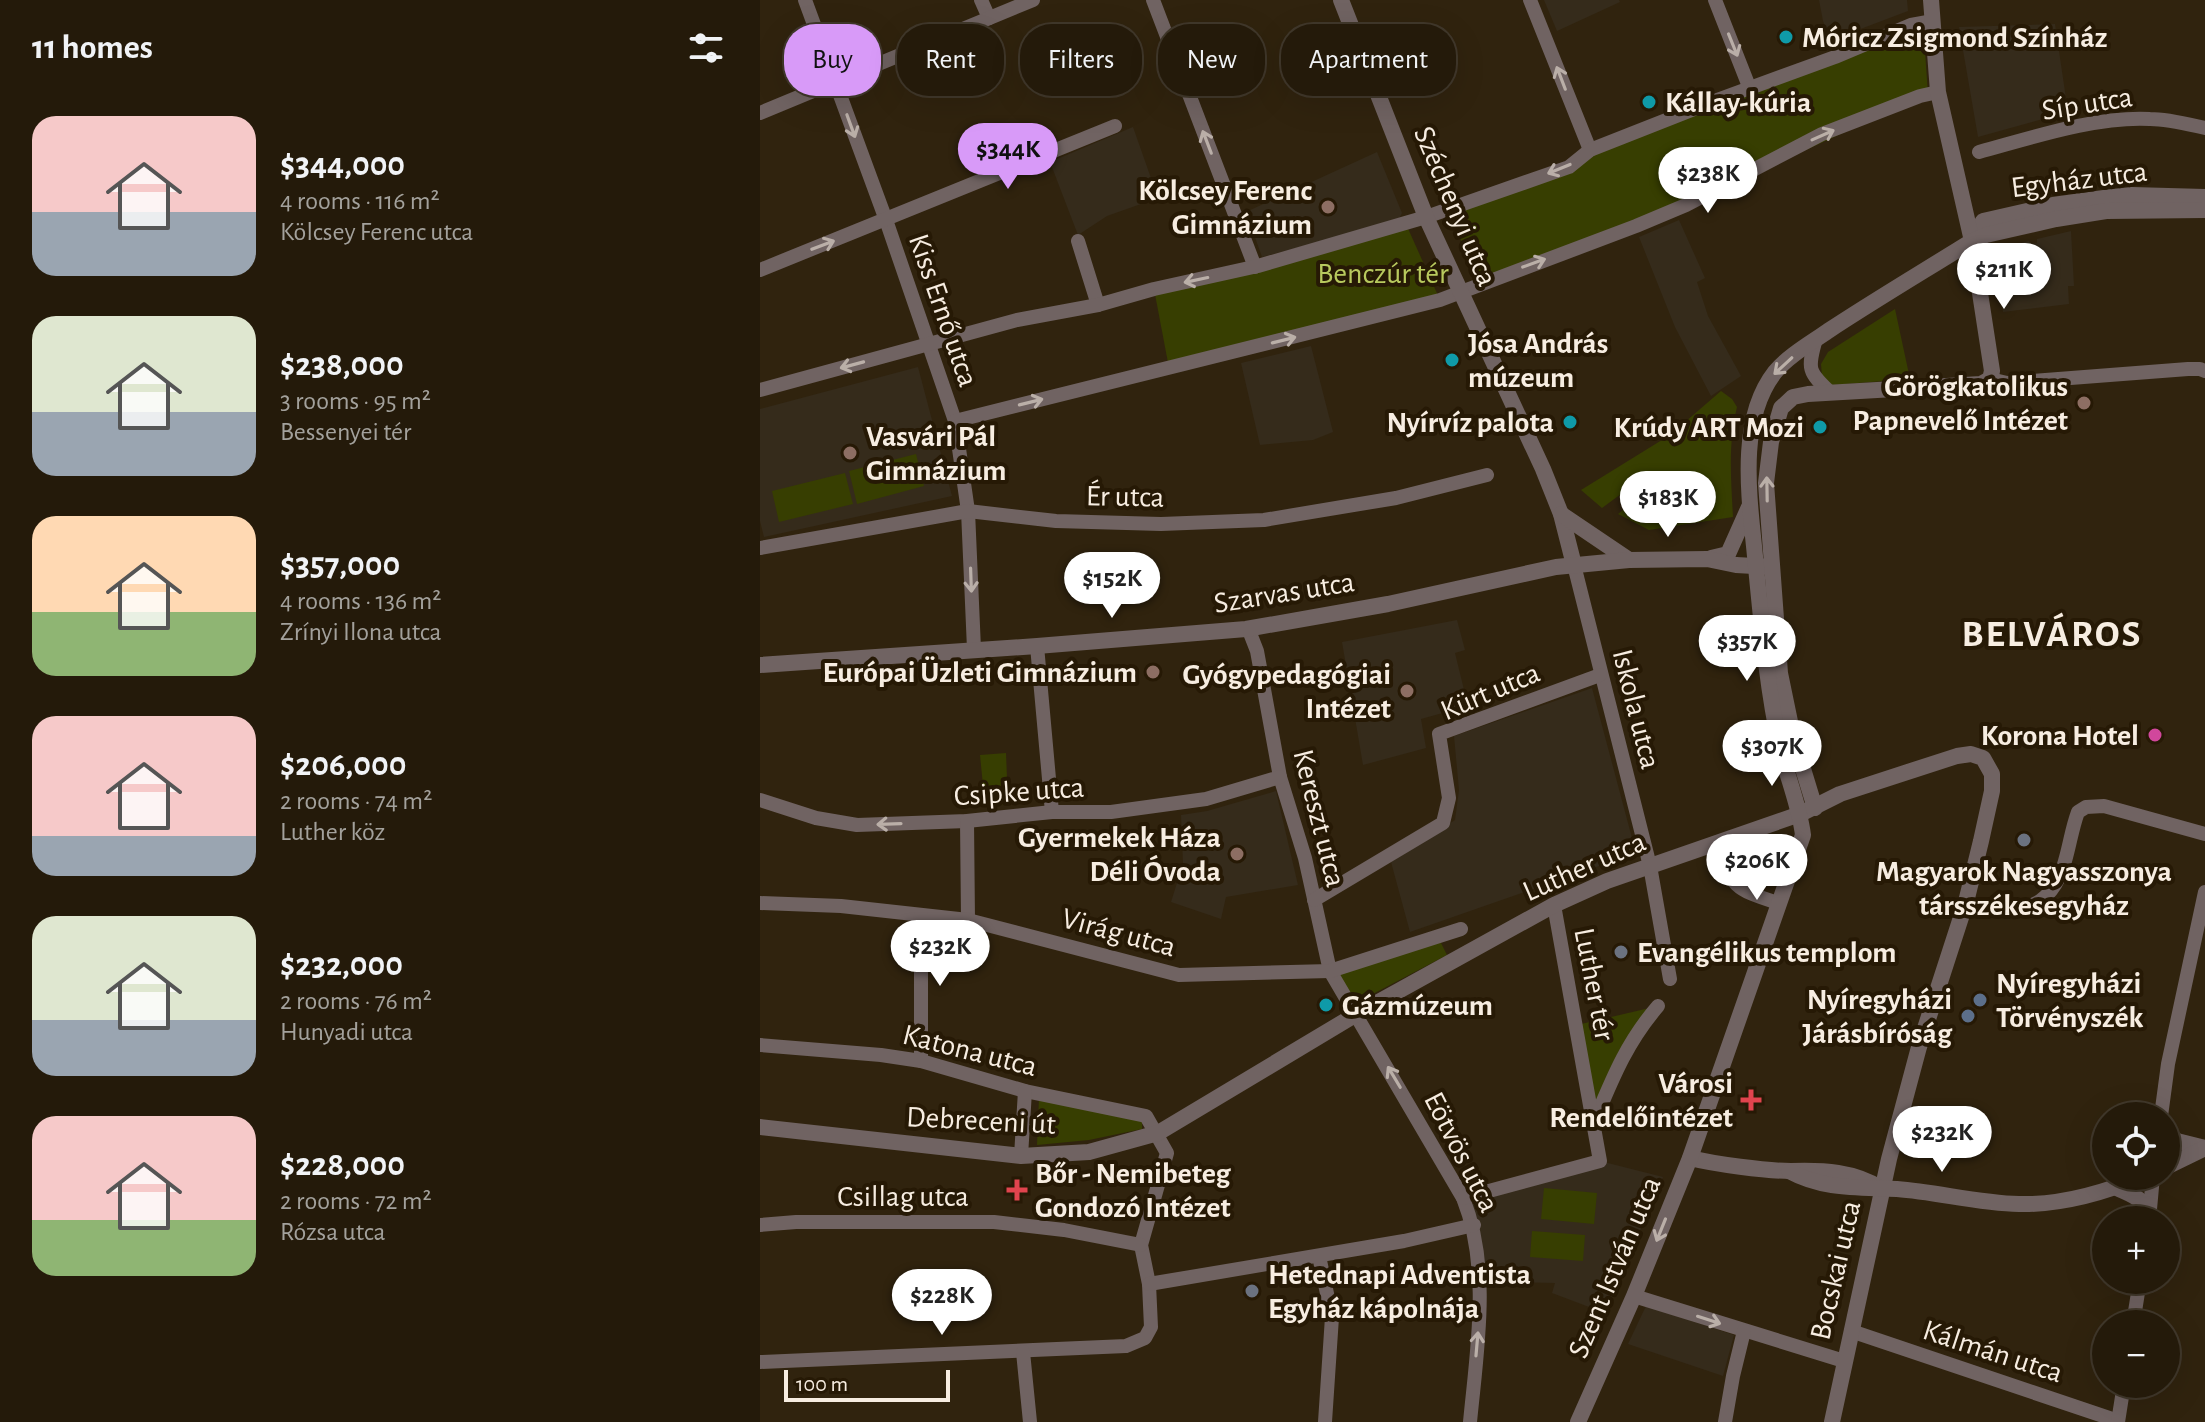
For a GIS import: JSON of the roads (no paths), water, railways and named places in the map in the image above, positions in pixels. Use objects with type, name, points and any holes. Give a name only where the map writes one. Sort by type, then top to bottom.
[{"type":"street","name":"Kiss Ernő utca","points":[[805,0],[814,24]]},
{"type":"street","points":[[981,0],[989,18]]},
{"type":"street","points":[[881,64],[1033,0]]},
{"type":"street","points":[[1153,0],[1255,267]]},
{"type":"street","name":"Széchenyi utca","points":[[1341,0],[1426,217],[1561,514],[1574,565]]},
{"type":"street","points":[[1530,0],[1590,150]]},
{"type":"street","points":[[1715,0],[1750,89]]},
{"type":"street","points":[[1931,0],[1938,92],[1972,241],[1993,361],[1990,379]]},
{"type":"street","points":[[760,390],[1017,320],[1098,305],[1255,267],[1426,217],[1569,167],[1590,150],[1911,25],[1933,21]]},
{"type":"street","points":[[955,421],[1462,292],[1686,205],[1822,134],[1938,92]]},
{"type":"street","points":[[760,113],[803,96]]},
{"type":"street","name":"Kiss Ernő utca","points":[[841,96],[955,421],[968,511],[974,649]]},
{"type":"street","name":"Síp utca","points":[[1979,152],[2079,126],[2111,122],[2149,118],[2205,128]]},
{"type":"street","points":[[760,270],[1115,126]]},
{"type":"street","name":"Egyház utca","points":[[1972,241],[1983,221],[2053,205],[2132,195],[2205,197]]},
{"type":"street","name":"Egyház utca","points":[[1764,566],[1750,506],[1750,444],[1759,400],[1776,371],[1816,339],[1877,298],[1986,235],[2094,212],[2205,210]]},
{"type":"street","points":[[1078,241],[1098,305]]},
{"type":"street","points":[[1816,339],[1809,361],[1812,375],[1831,393]]},
{"type":"street","points":[[1808,811],[1780,673],[1764,566],[1766,483],[1771,442],[1781,408],[1793,397],[1974,385],[1990,379],[2007,383],[2188,369],[2205,371]]},
{"type":"street","name":"Ér utca","points":[[760,548],[968,511],[1071,522],[1161,524],[1264,520],[1396,498],[1487,475]]},
{"type":"street","points":[[1707,559],[1728,554],[1750,506]]},
{"type":"street","points":[[1561,514],[1629,560]]},
{"type":"street","name":"Szarvas utca","points":[[760,665],[1248,628],[1388,604],[1574,565],[1629,560],[1707,559],[1764,566]]},
{"type":"street","name":"Iskola utca","points":[[1574,565],[1650,866]]},
{"type":"street","name":"Kereszt utca","points":[[1248,628],[1257,651],[1280,777],[1330,971],[1355,1015]]},
{"type":"street","points":[[1037,646],[1052,812]]},
{"type":"street","name":"Kürt utca","points":[[1314,900],[1443,823],[1449,798],[1439,734],[1600,675]]},
{"type":"street","name":"Luther utca","points":[[1355,1015],[1554,905],[1650,866],[1808,811],[1840,794],[1957,756],[1971,754],[1983,758]]},
{"type":"street","name":"Bocskai utca","points":[[1832,1422],[1882,1189],[1919,1047],[1966,902],[1992,791],[1992,774],[1983,758]]},
{"type":"street","name":"Csipke utca","points":[[760,800],[816,818],[857,825],[967,821],[1052,812],[1111,812],[1206,799],[1280,777]]},
{"type":"street","points":[[1966,902],[2003,910],[2026,910],[2038,904],[2057,882],[2078,812],[2095,805],[2205,834]]},
{"type":"street","name":"Szent István utca","points":[[1578,1422],[1690,1158],[1803,835],[1808,811]]},
{"type":"street","points":[[967,821],[968,920]]},
{"type":"street","points":[[1717,844],[1733,884],[1750,895],[1778,903]]},
{"type":"street","points":[[1650,866],[1670,979]]},
{"type":"street","points":[[2163,1102],[2168,1064],[2199,943],[2205,892]]},
{"type":"street","name":"Virág utca","points":[[760,903],[841,906],[968,920],[1179,975],[1330,971],[1461,929]]},
{"type":"street","name":"Luther tér","points":[[1463,1198],[1600,1161],[1554,905]]},
{"type":"street","points":[[921,915],[921,1061]]},
{"type":"street","name":"Luther tér","points":[[1594,1121],[1620,1059],[1658,1006]]},
{"type":"street","name":"Debreceni út","points":[[760,1127],[1021,1156],[1089,1152],[1158,1133],[1355,1015]]},
{"type":"street","name":"Eötvös utca","points":[[1355,1015],[1463,1198],[1474,1225],[1479,1323],[1470,1422]]},
{"type":"street","name":"Katona utca","points":[[760,1045],[921,1061],[1025,1091],[1146,1116],[1158,1133]]},
{"type":"street","points":[[1021,1156],[1025,1091]]},
{"type":"street","points":[[760,1362],[1126,1346],[1145,1338],[1151,1327],[1149,1284],[1141,1245],[1167,1153],[1158,1133]]},
{"type":"street","points":[[2180,1142],[2205,1148]]},
{"type":"street","points":[[2180,1160],[2205,1148]]},
{"type":"street","points":[[1690,1158],[1789,1171],[1807,1181],[1860,1190],[1882,1189],[2017,1204],[2067,1201],[2109,1190]]},
{"type":"street","points":[[2121,1190],[2146,1206]]},
{"type":"street","name":"Csillag utca","points":[[760,1225],[796,1222],[994,1222],[1064,1230],[1141,1245]]},
{"type":"street","points":[[1149,1284],[1319,1256],[1474,1225]]},
{"type":"street","points":[[1319,1256],[1332,1317],[1325,1422]]},
{"type":"street","points":[[1634,1296],[1844,1361]]},
{"type":"street","points":[[1725,1422],[1744,1331]]},
{"type":"street","name":"Kálmán utca","points":[[1851,1331],[2118,1421]]},
{"type":"street","points":[[1023,1352],[1030,1422]]},
{"type":"street","points":[[2118,1421],[2122,1398]]},
{"type":"place","name":"Móricz Zsigmond Színház","points":[[1786,37]]},
{"type":"place","name":"Kállay-kúria","points":[[1649,102]]},
{"type":"place","name":"Kölcsey Ferenc Gimnázium","points":[[1328,207]]},
{"type":"place","name":"Jósa András múzeum","points":[[1452,360]]},
{"type":"place","name":"Görögkatolikus Papnevelő Intézet","points":[[2084,403]]},
{"type":"place","name":"Nyírvíz palota","points":[[1570,422]]},
{"type":"place","name":"Krúdy ART Mozi","points":[[1820,427]]},
{"type":"place","name":"Vasvári Pál Gimnázium","points":[[850,453]]},
{"type":"place","name":"Európai Üzleti Gimnázium","points":[[1153,672]]},
{"type":"place","name":"Gyógypedagógiai Intézet","points":[[1407,691]]},
{"type":"place","name":"Korona Hotel","points":[[2155,735]]},
{"type":"place","name":"Magyarok Nagyasszonya társszékesegyház","points":[[2024,840]]},
{"type":"place","name":"Gyermekek Háza Déli Óvoda","points":[[1237,854]]},
{"type":"place","name":"Evangélikus templom","points":[[1621,952]]},
{"type":"place","name":"Nyíregyházi Törvényszék","points":[[1980,1000]]},
{"type":"place","name":"Gázmúzeum","points":[[1326,1005]]},
{"type":"place","name":"Nyíregyházi Járásbíróság","points":[[1968,1016]]},
{"type":"place","name":"Városi Rendelőintézet","points":[[1751,1100]]},
{"type":"place","name":"Bőr - Nemibeteg Gondozó Intézet","points":[[1017,1190]]},
{"type":"place","name":"Hetednapi Adventista Egyház kápolnája","points":[[1252,1291]]},
{"type":"district","name":"BELVÁROS","points":[[2052,633]]},
{"type":"park label","name":"Benczúr tér","points":[[1383,273]]}]
